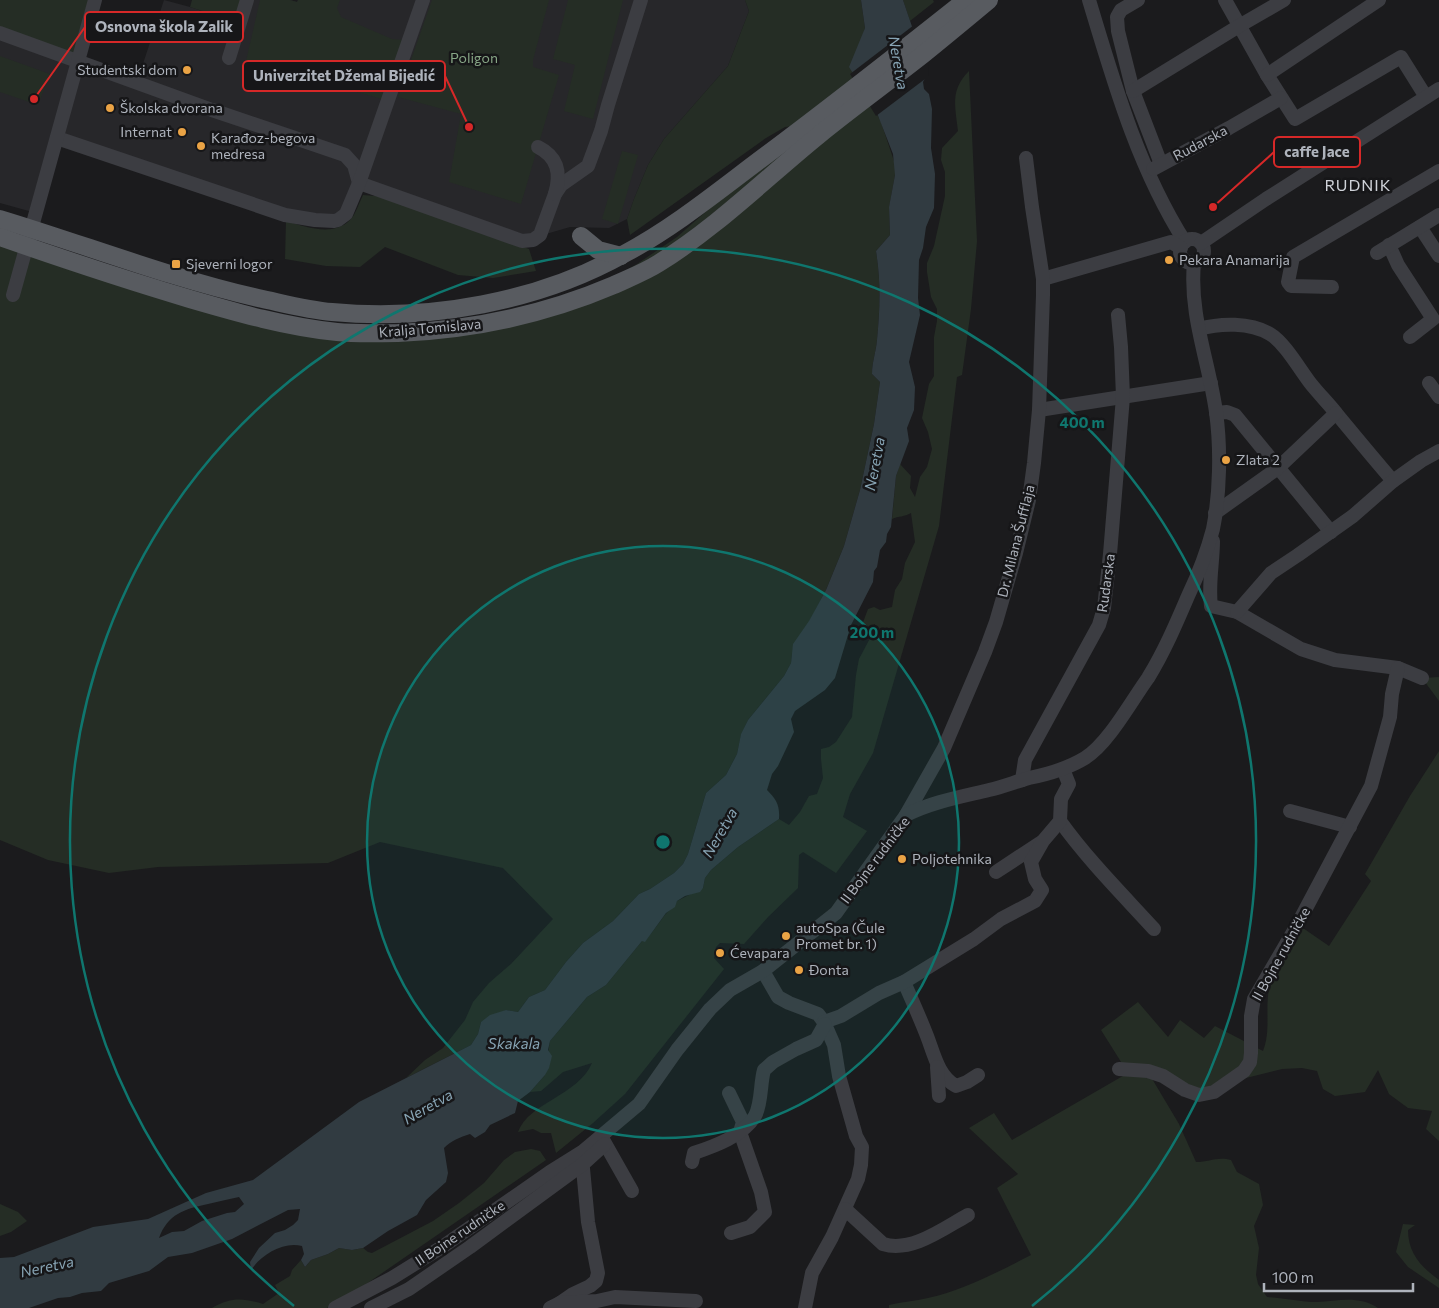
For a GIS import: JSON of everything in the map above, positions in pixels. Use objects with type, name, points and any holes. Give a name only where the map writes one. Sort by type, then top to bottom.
[{"type":"main road","points":[[814,129],[860,85],[966,0]]},
{"type":"main road","points":[[814,129],[917,59],[989,0]]},
{"type":"main road","name":"Kralja Tomislava","points":[[0,237],[159,290],[266,320],[337,332],[373,334],[469,326],[517,316],[576,300],[658,264],[709,227],[760,186],[814,129]]},
{"type":"main road","name":"Kralja Tomislava","points":[[0,219],[226,291],[288,305],[330,312],[369,314],[442,312],[499,301],[574,278],[621,256],[653,237],[814,129]]},
{"type":"main road","points":[[581,236],[598,250],[621,256]]},
{"type":"street","points":[[13,295],[95,0]]},
{"type":"street","points":[[228,58],[247,0]]},
{"type":"street","points":[[57,138],[285,216],[334,221],[346,214],[359,183],[424,0]]},
{"type":"street","points":[[555,194],[561,185],[588,166],[601,132],[641,0]]},
{"type":"street","points":[[1089,0],[1118,92],[1147,172],[1183,245],[1183,258],[1188,262],[1194,263],[1199,260],[1204,254],[1202,243]]},
{"type":"street","name":"Rudarska","points":[[1138,0],[1121,10],[1117,17],[1118,31],[1133,91],[1161,164],[1281,98]]},
{"type":"street","points":[[1202,243],[1266,199],[1435,94],[1401,57],[1295,120],[1225,0]]},
{"type":"street","points":[[1133,91],[1284,0]]},
{"type":"street","points":[[1267,74],[1379,0]]},
{"type":"street","points":[[0,33],[212,110],[345,154],[354,165],[359,183]]},
{"type":"street","points":[[359,183],[522,241],[533,240],[540,235],[559,181],[557,168],[552,158],[538,147]]},
{"type":"street","name":"Dr. Milana Šufflaja","points":[[906,816],[944,748],[996,622],[1029,500],[1039,410],[1043,279],[1026,158]]},
{"type":"street","points":[[1147,172],[1161,164]]},
{"type":"street","points":[[1332,287],[1291,286],[1288,282],[1293,257],[1439,171]]},
{"type":"street","points":[[1377,252],[1439,215]]},
{"type":"street","points":[[1420,227],[1439,256]]},
{"type":"street","points":[[1043,279],[1171,242],[1183,245],[1192,239],[1202,243]]},
{"type":"street","points":[[1389,245],[1398,265],[1433,319],[1410,337]]},
{"type":"street","points":[[1194,263],[1194,306],[1216,412],[1218,470],[1212,530],[1211,606],[1237,612],[1308,651],[1335,660],[1398,668],[1422,678]]},
{"type":"street","name":"Rudarska","points":[[1022,780],[1026,760],[1099,624],[1104,608],[1123,396],[1118,316]]},
{"type":"street","points":[[1199,329],[1209,326],[1241,325],[1271,334],[1393,481]]},
{"type":"street","points":[[1039,410],[1210,383]]},
{"type":"street","points":[[1429,383],[1439,397]]},
{"type":"street","points":[[1216,412],[1227,412],[1234,415],[1331,532]]},
{"type":"street","points":[[1215,513],[1278,468],[1336,413]]},
{"type":"street","points":[[1237,612],[1271,572],[1331,532],[1353,516],[1393,481],[1439,451]]},
{"type":"street","name":"II Bojne rudničke","points":[[335,1308],[392,1278],[442,1247],[550,1172],[582,1158],[603,1140],[639,1104],[677,1050],[710,1009],[730,990],[763,971],[836,913],[906,816],[922,807],[1063,769],[1088,757],[1120,720],[1155,667],[1177,623],[1203,561],[1212,530]]},
{"type":"street","name":"II Bojne rudničke","points":[[1119,1069],[1148,1071],[1163,1076],[1185,1090],[1199,1095],[1214,1092],[1244,1071],[1250,1062],[1250,1016],[1254,999],[1296,927],[1370,786],[1390,717],[1392,694],[1398,668]]},
{"type":"street","points":[[692,1162],[694,1153],[740,1132],[755,1116],[761,1095],[764,1070],[772,1062],[816,1040],[825,1023],[841,1016],[879,993],[904,982],[974,939],[1001,918],[1035,901],[1042,890],[1035,879],[1031,862],[1043,841],[1060,821],[1062,799],[1069,784],[1063,769]]},
{"type":"street","points":[[1290,811],[1350,827]]},
{"type":"street","points":[[1060,821],[1109,881],[1154,929]]},
{"type":"street","points":[[996,872],[1043,841]]},
{"type":"street","points":[[763,971],[778,997],[789,1004],[811,1010],[818,1014],[825,1023],[834,1045],[839,1076],[856,1136],[862,1147],[858,1179],[832,1238],[812,1273],[805,1308]]},
{"type":"street","points":[[904,982],[928,1037],[935,1060],[939,1096]]},
{"type":"street","points":[[935,1060],[949,1082],[956,1086],[978,1075]]},
{"type":"street","points":[[729,1093],[743,1122],[740,1132],[761,1192],[765,1212],[750,1227],[731,1233]]},
{"type":"street","points":[[603,1140],[632,1191]]},
{"type":"street","points":[[371,1308],[409,1289],[509,1220],[582,1158]]},
{"type":"street","points":[[555,1306],[590,1286],[596,1281],[598,1273],[588,1222],[582,1158]]},
{"type":"street","points":[[845,1210],[883,1244],[890,1246],[903,1246],[923,1239],[968,1215]]},
{"type":"street","points":[[555,1306],[615,1297],[662,1304],[696,1301]]},
{"type":"shaded area","points":[[164,0],[239,23],[247,0],[290,0],[297,2],[298,0],[745,0],[749,11],[728,66],[664,139],[648,165],[627,219],[609,228],[570,227],[522,241],[359,183],[346,214],[315,220],[57,138],[36,213],[0,203],[0,33],[137,82]]},
{"type":"green space","points":[[0,0],[95,0],[79,61],[0,33]]},
{"type":"green space","points":[[192,0],[247,0],[239,23],[190,7]]},
{"type":"green space","points":[[260,0],[290,0],[297,2],[298,0],[340,0],[337,8],[341,17],[392,39],[404,40],[382,99],[246,61]]},
{"type":"green space","name":"Poligon","points":[[432,0],[549,0],[533,60],[533,67],[559,75],[521,204],[449,182],[461,114],[398,97]]},
{"type":"green space","points":[[568,0],[623,0],[593,119],[564,111],[575,65],[553,59]]},
{"type":"green space","points":[[745,0],[861,0],[865,28],[861,41],[860,85],[809,124],[785,127],[766,138],[630,235],[627,219],[648,165],[664,139],[728,66],[749,11]]},
{"type":"green space","points":[[903,0],[933,0],[934,2],[910,21]]},
{"type":"green space","points":[[0,56],[50,74],[38,105],[0,92]]},
{"type":"green space","points":[[969,71],[977,241],[971,309],[962,375],[957,377],[939,526],[873,753],[850,794],[843,817],[867,831],[836,873],[803,852],[799,855],[798,888],[744,944],[720,943],[716,947],[714,958],[724,969],[625,1094],[556,1153],[551,1133],[541,1133],[533,1129],[518,1132],[532,1113],[576,1083],[592,1063],[563,1072],[541,1091],[530,1092],[545,1075],[550,1041],[587,997],[606,985],[642,941],[648,938],[677,901],[703,888],[705,878],[711,870],[738,847],[779,819],[789,825],[800,812],[809,796],[817,794],[823,778],[821,749],[829,747],[836,742],[852,717],[859,659],[875,629],[875,624],[868,629],[862,625],[868,609],[874,607],[880,610],[892,607],[895,590],[902,579],[905,563],[915,542],[911,513],[892,519],[896,476],[900,464],[911,476],[910,488],[915,497],[920,477],[927,467],[932,449],[922,418],[929,384],[934,376],[934,337],[937,321],[937,309],[931,297],[927,263],[934,246],[945,196],[945,172],[941,160],[942,148],[958,131],[955,106],[956,92]]},
{"type":"green space","name":"Sjeverni logor","points":[[868,97],[881,122],[895,164],[895,175],[889,208],[890,235],[876,251],[879,273],[879,306],[872,374],[880,382],[874,424],[860,490],[844,546],[826,590],[792,654],[791,663],[784,676],[748,720],[741,735],[737,754],[726,775],[706,793],[688,854],[683,864],[674,873],[639,894],[613,921],[583,943],[545,990],[529,997],[518,1012],[506,1010],[481,1022],[478,1034],[471,1045],[406,1078],[425,1060],[443,1048],[465,1020],[473,1002],[489,983],[511,964],[553,919],[503,868],[380,842],[328,863],[158,867],[109,873],[48,860],[0,840],[0,237],[266,320],[442,329],[631,277]]},
{"type":"green space","points":[[811,129],[813,133],[701,223],[646,264],[603,283],[637,264],[677,237],[710,208]]},
{"type":"green space","points":[[622,151],[638,155],[618,224],[602,219]]},
{"type":"green space","points":[[363,195],[387,197],[529,249],[536,271],[493,278],[458,275],[385,247],[360,267],[326,266],[285,259],[286,221],[319,229],[336,228],[352,218]]},
{"type":"green space","points":[[1439,677],[1439,701],[1422,678]]},
{"type":"green space","points":[[1439,751],[1439,1141],[1426,1129],[1432,1111],[1408,1108],[1389,1094],[1378,1070],[1365,1092],[1335,1096],[1323,1089],[1317,1071],[1302,1068],[1282,1069],[1230,1082],[1199,1095],[1148,1072],[1179,1124],[1196,1162],[1222,1159],[1231,1160],[1237,1172],[1259,1184],[1263,1205],[1254,1226],[1259,1248],[1256,1275],[1258,1284],[1267,1297],[1311,1302],[1356,1300],[1378,1308],[889,1308],[889,1305],[928,1298],[955,1290],[981,1280],[1031,1255],[997,1188],[1018,1174],[969,1128],[994,1113],[1012,1140],[1128,1073],[1101,1030],[1138,1002],[1168,1037],[1180,1020],[1204,1038],[1215,1026],[1263,1051],[1267,1036],[1268,997],[1271,981],[1300,926],[1329,946],[1371,881],[1365,874],[1410,796]]},
{"type":"green space","points":[[531,1149],[540,1151],[546,1160],[343,1300],[327,1308],[212,1308],[231,1300],[263,1304],[279,1293],[275,1285],[290,1276],[292,1270],[301,1260],[305,1267],[311,1260],[339,1248],[352,1250],[363,1248],[372,1253],[433,1221],[484,1183],[504,1160],[515,1152]]},
{"type":"green space","points":[[0,1204],[18,1212],[27,1221],[11,1232],[0,1236]]},
{"type":"green space","points":[[1403,1224],[1415,1225],[1408,1230],[1410,1246],[1421,1265],[1439,1280],[1439,1288],[1408,1267],[1396,1252]]},
{"type":"water","points":[[861,0],[903,0],[925,65],[924,89],[929,94],[932,109],[931,148],[935,174],[934,208],[926,227],[919,260],[918,298],[920,315],[909,362],[915,387],[914,410],[907,428],[909,441],[896,476],[891,527],[887,534],[886,542],[880,550],[873,582],[851,625],[835,678],[825,690],[795,711],[791,719],[794,732],[778,766],[772,774],[767,790],[777,803],[779,819],[738,847],[711,870],[705,878],[700,892],[685,896],[677,901],[675,907],[666,913],[645,942],[642,941],[606,985],[587,997],[550,1041],[548,1050],[552,1056],[549,1068],[530,1092],[518,1101],[515,1113],[490,1125],[485,1132],[475,1138],[470,1134],[466,1135],[444,1148],[448,1173],[446,1182],[426,1200],[417,1215],[363,1248],[352,1250],[339,1248],[311,1260],[305,1267],[301,1260],[304,1254],[302,1246],[280,1247],[267,1254],[251,1270],[250,1262],[259,1248],[275,1233],[285,1230],[298,1220],[300,1209],[288,1210],[232,1239],[192,1253],[168,1257],[149,1271],[109,1283],[101,1291],[58,1298],[29,1308],[0,1308],[0,1258],[14,1257],[93,1227],[148,1219],[206,1193],[253,1180],[359,1102],[471,1045],[478,1034],[481,1022],[490,1015],[506,1010],[518,1012],[529,997],[545,990],[583,943],[613,921],[639,894],[674,873],[683,864],[688,854],[706,793],[726,775],[737,754],[741,734],[748,720],[784,676],[791,663],[793,644],[809,621],[826,590],[844,546],[860,490],[874,424],[880,382],[872,374],[879,306],[879,274],[876,251],[890,235],[889,207],[895,175],[893,154],[875,108],[849,67],[865,28]],"holes":[[[239,1197],[244,1204],[235,1212],[202,1221],[184,1231],[172,1232],[159,1238],[167,1223],[184,1211]]]},
{"type":"pier","points":[[914,25],[928,64],[929,76],[876,116],[850,74]]},
{"type":"place","name":"Studentski dom","points":[[187,70]]},
{"type":"place","name":"Osnovna škola Zalik","points":[[34,99]]},
{"type":"place","name":"Školska dvorana","points":[[110,108]]},
{"type":"place","name":"Univerzitet Džemal Bijedić","points":[[469,127]]},
{"type":"place","name":"Internat","points":[[182,132]]},
{"type":"place","name":"Karađoz-begova medresa","points":[[201,146]]},
{"type":"place","name":"caffe Jace","points":[[1213,207]]},
{"type":"place","name":"Pekara Anamarija","points":[[1169,260]]},
{"type":"place","name":"Sjeverni logor","points":[[176,264]]},
{"type":"place","name":"Zlata 2","points":[[1226,460]]},
{"type":"place","name":"Poljotehnika","points":[[902,859]]},
{"type":"place","name":"autoSpa (Čule Promet br. 1)","points":[[786,936]]},
{"type":"place","name":"Ćevapara","points":[[720,953]]},
{"type":"place","name":"Đonta","points":[[799,970]]},
{"type":"district","name":"RUDNIK","points":[[1358,185]]},
{"type":"water label","name":"Neretva","points":[[898,63]]},
{"type":"water label","name":"Neretva","points":[[875,464]]},
{"type":"water label","name":"Neretva","points":[[720,833]]},
{"type":"water label","name":"Skakala","points":[[514,1044]]},
{"type":"water label","name":"Neretva","points":[[428,1107]]},
{"type":"water label","name":"Neretva","points":[[47,1267]]}]
